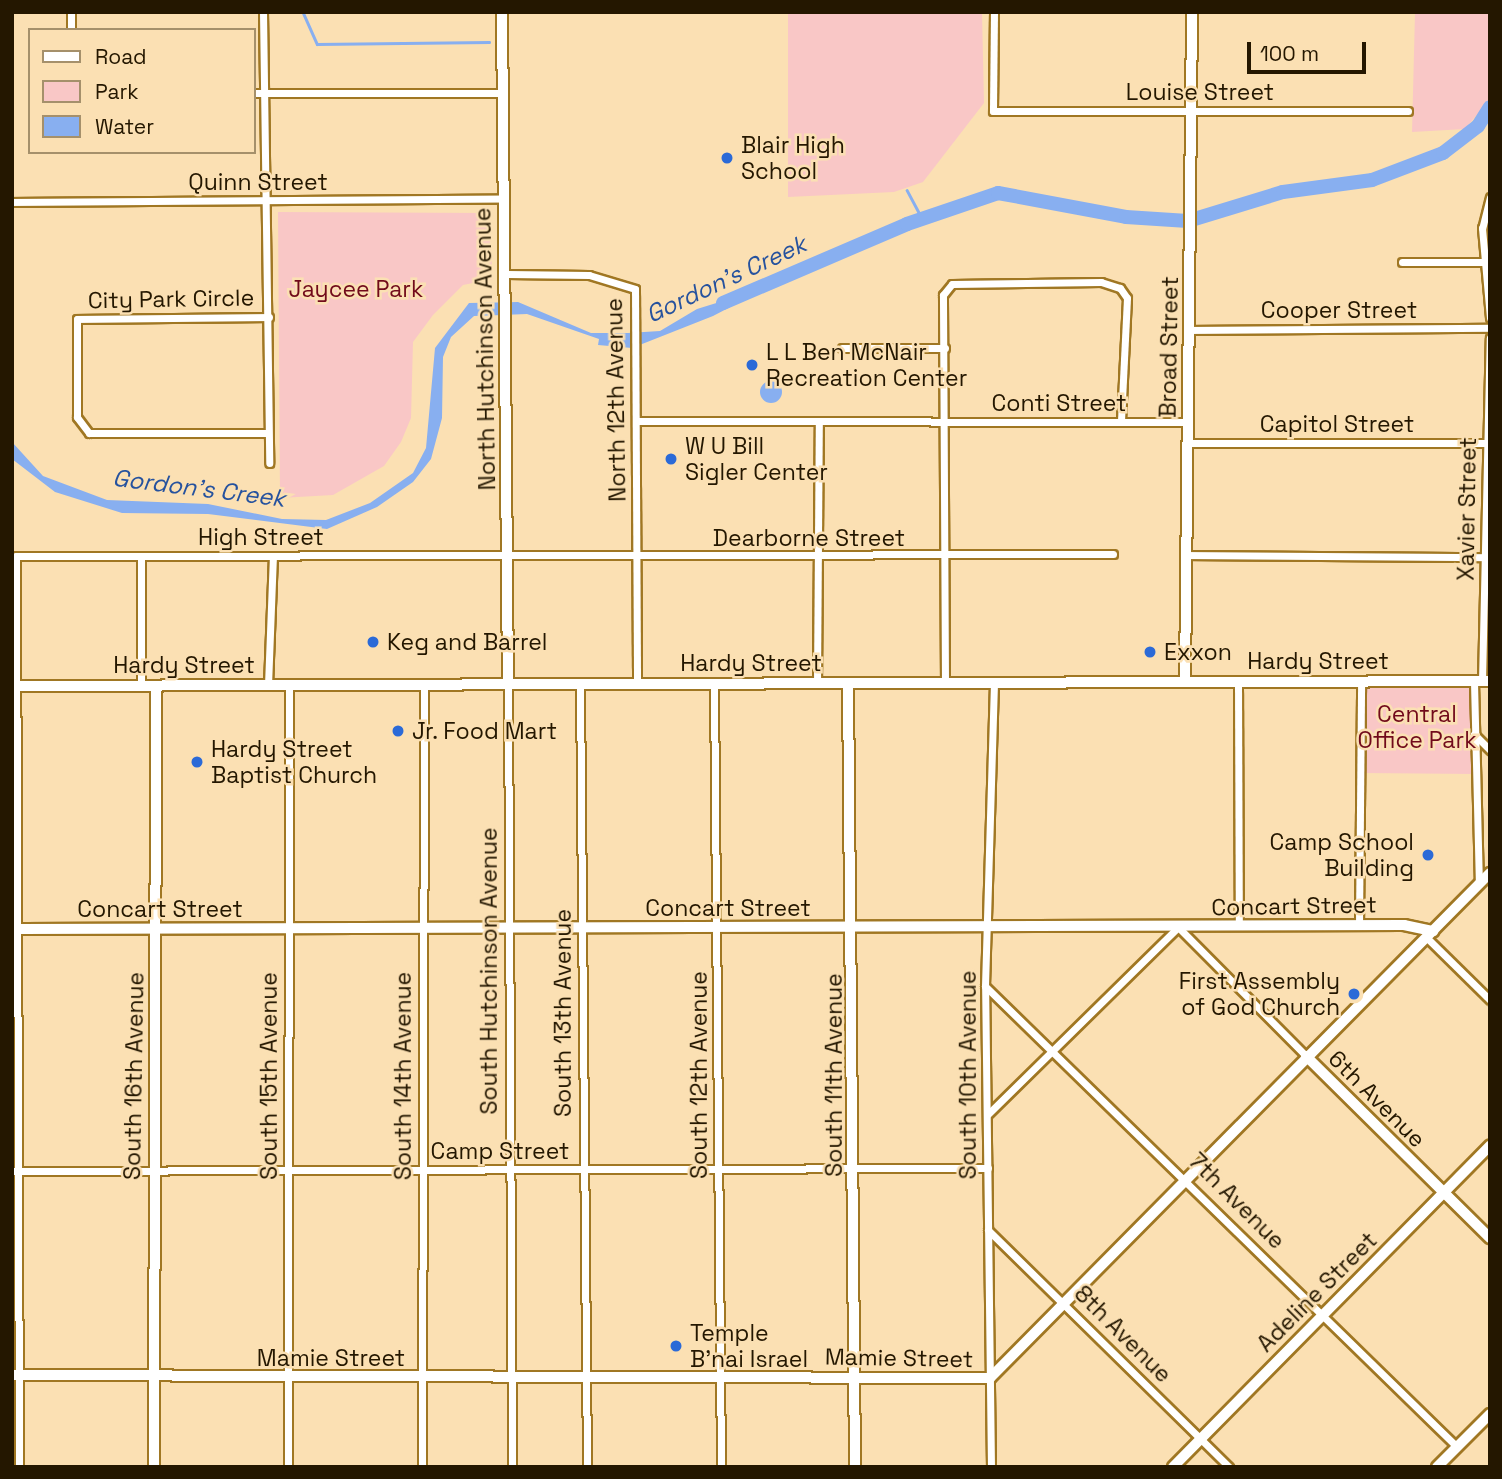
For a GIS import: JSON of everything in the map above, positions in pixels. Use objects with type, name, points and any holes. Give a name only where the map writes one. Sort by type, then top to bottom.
[{"type":"main road","name":"Hardy Street","points":[[16,686],[1482,682]]},
{"type":"street","points":[[263,12],[269,463]]},
{"type":"street","name":"North Hutchinson Avenue","points":[[502,12],[503,199],[508,321],[506,557],[509,684]]},
{"type":"street","name":"Louise Street","points":[[994,12],[993,111],[1408,111]]},
{"type":"street","name":"Broad Street","points":[[1185,682],[1192,12]]},
{"type":"street","points":[[256,93],[502,93]]},
{"type":"street","points":[[1489,197],[1482,228],[1489,262],[1490,318]]},
{"type":"street","name":"Quinn Street","points":[[12,202],[503,199]]},
{"type":"street","points":[[1402,262],[1489,262]]},
{"type":"street","name":"North 12th Avenue","points":[[507,280],[626,282],[635,289],[638,318],[638,684]]},
{"type":"street","points":[[945,683],[946,422],[943,295],[952,284],[1101,282],[1121,288],[1126,307],[1121,422]]},
{"type":"street","name":"City Park Circle","points":[[268,433],[89,433],[77,417],[77,319],[269,317]]},
{"type":"street","name":"Cooper Street","points":[[1189,330],[1490,328]]},
{"type":"street","name":"Xavier Street","points":[[1479,884],[1474,734],[1482,682],[1490,338]]},
{"type":"street","points":[[842,348],[945,348]]},
{"type":"street","name":"Conti Street","points":[[638,421],[1187,422]]},
{"type":"street","points":[[817,684],[819,422]]},
{"type":"street","name":"Capitol Street","points":[[1186,443],[1488,443]]},
{"type":"street","name":"Dearborne Street","points":[[506,557],[638,559],[1113,554]]},
{"type":"street","points":[[1185,555],[1487,557]]},
{"type":"street","name":"High Street","points":[[16,686],[16,556],[506,557]]},
{"type":"street","points":[[141,556],[141,686]]},
{"type":"street","points":[[268,685],[273,556]]},
{"type":"street","points":[[1238,682],[1239,926]]},
{"type":"street","points":[[1359,925],[1361,682]]},
{"type":"street","name":"South 11th Avenue","points":[[848,683],[853,927],[855,1467]]},
{"type":"street","name":"South 10th Avenue","points":[[990,1467],[985,986],[994,683]]},
{"type":"street","name":"South Hutchinson Avenue","points":[[509,684],[506,928],[512,1467]]},
{"type":"street","name":"South 13th Avenue","points":[[580,684],[587,1467]]},
{"type":"street","name":"South 12th Avenue","points":[[713,684],[718,927],[721,1467]]},
{"type":"street","name":"South 15th Avenue","points":[[288,1467],[289,685]]},
{"type":"street","name":"South 14th Avenue","points":[[422,1467],[424,685]]},
{"type":"street","points":[[16,686],[21,929],[15,1171],[15,1376],[19,1467]]},
{"type":"street","name":"South 16th Avenue","points":[[154,1467],[152,1167],[156,686]]},
{"type":"street","points":[[1474,734],[1490,750]]},
{"type":"street","name":"Mamie Street","points":[[15,1376],[422,1378],[720,1375],[990,1378],[1490,873]]},
{"type":"street","name":"Concart Street","points":[[21,929],[1359,925],[1430,935]]},
{"type":"street","points":[[988,1114],[1178,927]]},
{"type":"street","name":"6th Avenue","points":[[1178,927],[1490,1238]]},
{"type":"street","points":[[1430,935],[1490,1000]]},
{"type":"street","name":"7th Avenue","points":[[985,986],[1055,1049],[1457,1447]]},
{"type":"street","name":"Adeline Street","points":[[1173,1467],[1490,1145]]},
{"type":"street","name":"Camp Street","points":[[15,1171],[152,1167],[288,1170],[988,1168]]},
{"type":"street","name":"8th Avenue","points":[[988,1230],[1230,1467]]},
{"type":"street","points":[[1437,1467],[1490,1414]]},
{"type":"green space","points":[[788,12],[982,12],[984,103],[923,182],[894,192],[788,197]]},
{"type":"green space","points":[[1415,12],[1490,12],[1490,99],[1465,129],[1412,132]]},
{"type":"green space","name":"Jaycee Park","points":[[278,212],[488,213],[493,279],[463,285],[433,315],[413,342],[411,418],[401,442],[384,466],[333,495],[280,498]]},
{"type":"green space","name":"Central Office Park","points":[[1361,682],[1474,682],[1474,774],[1360,773]]},
{"type":"water","points":[[739,296],[738,303],[713,316],[632,348],[598,345],[599,339],[527,314],[474,316],[451,337],[443,357],[442,418],[431,459],[413,482],[377,507],[327,529],[208,514],[122,513],[55,492],[12,459],[12,442],[43,476],[107,500],[208,504],[282,519],[326,520],[370,503],[413,473],[426,448],[435,348],[469,303],[518,302],[591,333],[628,333],[660,331],[697,309]]},
{"type":"water","points":[[767,381],[775,381],[782,388],[782,396],[775,403],[767,403],[760,396],[760,388]]},
{"type":"waterway","points":[[303,12],[317,44],[489,42]]},
{"type":"waterway","name":"Gordon's Creek","points":[[723,303],[907,224],[998,193],[1126,217],[1188,221],[1283,192],[1372,180],[1443,153],[1478,126],[1490,107]]},
{"type":"waterway","points":[[907,190],[922,218]]},
{"type":"place","name":"Blair High School","points":[[727,158]]},
{"type":"place","name":"L L Ben McNair Recreation Center","points":[[752,365]]},
{"type":"place","name":"W U Bill Sigler Center","points":[[671,459]]},
{"type":"place","name":"Keg and Barrel","points":[[373,642]]},
{"type":"place","name":"Exxon","points":[[1150,652]]},
{"type":"place","name":"Jr. Food Mart","points":[[398,731]]},
{"type":"place","name":"Hardy Street Baptist Church","points":[[197,762]]},
{"type":"place","name":"Camp School Building","points":[[1428,855]]},
{"type":"place","name":"First Assembly of God Church","points":[[1354,994]]},
{"type":"place","name":"Temple B'nai Israel","points":[[676,1346]]}]
